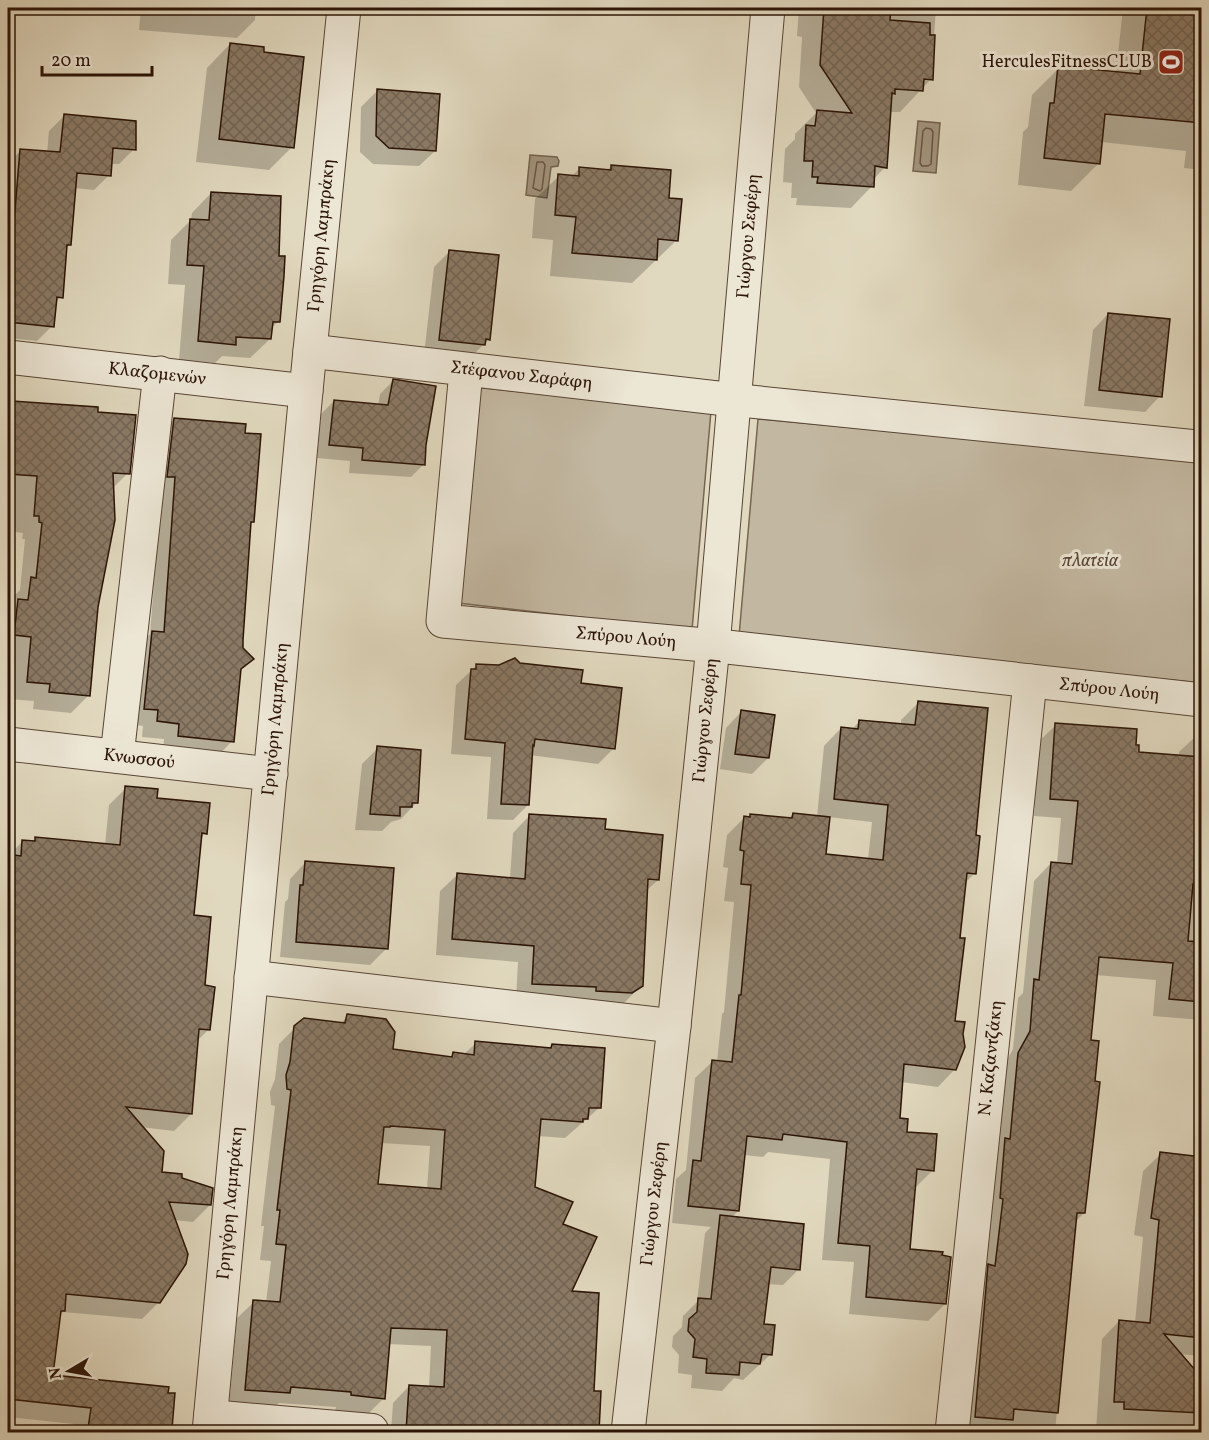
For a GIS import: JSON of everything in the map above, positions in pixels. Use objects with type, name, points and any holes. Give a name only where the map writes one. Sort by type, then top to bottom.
[{"type":"street","name":"Γρηγόρη Λαμπράκη","points":[[210,1424],[344,8]]},
{"type":"street","name":"Γιώργου Σεφέρη","points":[[628,1432],[674,1026],[713,646],[768,8]]},
{"type":"street","name":"Στέφανου Σαράφη","points":[[310,351],[735,400]]},
{"type":"street","name":"Κλαζομενών","points":[[8,357],[306,392]]},
{"type":"street","name":"Σπύρου Λούη","points":[[465,370],[443,621],[713,646],[1202,700]]},
{"type":"street","points":[[117,756],[160,374]]},
{"type":"street","points":[[735,400],[1202,447]]},
{"type":"street","name":"Ν. Καζαντζάκη","points":[[952,1432],[1030,681]]},
{"type":"street","name":"Κνωσσού","points":[[8,744],[271,774]]},
{"type":"street","points":[[251,977],[674,1026]]},
{"type":"street","points":[[210,1424],[372,1430],[372,1432]]},
{"type":"green space","points":[[474,387],[711,411],[692,630],[458,603]]},
{"type":"green space","name":"πλατεία","points":[[758,419],[1201,460],[1201,683],[739,636]]},
{"type":"water","points":[[918,121],[940,123],[936,173],[913,171]]},
{"type":"water","points":[[530,155],[557,157],[559,161],[558,166],[551,167],[547,198],[526,195]]},
{"type":"building","points":[[824,8],[891,8],[890,20],[930,23],[930,35],[935,35],[933,80],[924,79],[923,91],[895,89],[895,94],[892,93],[887,168],[875,166],[874,187],[817,183],[818,177],[812,177],[813,161],[804,161],[806,125],[815,126],[817,110],[852,113],[820,65]]},
{"type":"building","points":[[1147,8],[1202,8],[1202,123],[1105,114],[1100,164],[1044,158],[1050,103],[1054,103],[1058,66],[1140,74]]},
{"type":"building","points":[[230,43],[264,47],[264,52],[304,57],[294,148],[219,139]]},
{"type":"building","points":[[377,89],[440,94],[436,151],[389,148],[376,136]]},
{"type":"building","points":[[64,114],[136,121],[136,150],[113,148],[111,176],[77,173],[71,245],[67,245],[63,298],[57,297],[54,327],[8,322],[20,149],[60,152]]},
{"type":"building","points":[[611,165],[671,170],[669,198],[682,199],[678,241],[658,239],[657,260],[572,253],[576,217],[555,215],[558,174],[579,176],[579,167],[611,170]]},
{"type":"building","points":[[211,192],[281,196],[279,256],[285,256],[284,276],[280,322],[273,322],[271,339],[236,337],[236,345],[198,341],[204,266],[187,265],[190,219],[209,220]]},
{"type":"building","points":[[449,250],[499,255],[490,340],[486,339],[485,345],[439,340]]},
{"type":"building","points":[[1108,313],[1170,319],[1162,397],[1099,390]]},
{"type":"building","points":[[393,379],[436,386],[425,465],[362,460],[363,448],[329,445],[334,400],[388,405]]},
{"type":"building","points":[[12,401],[98,407],[98,412],[136,415],[130,474],[113,473],[115,520],[98,607],[90,696],[49,692],[50,684],[27,682],[31,637],[14,635],[18,599],[28,600],[31,577],[36,578],[42,523],[39,522],[39,516],[34,516],[37,476],[8,474],[8,405],[12,406]]},
{"type":"building","points":[[174,418],[246,424],[245,433],[261,434],[254,522],[251,522],[243,640],[243,648],[254,659],[241,669],[234,742],[178,736],[179,724],[157,721],[158,710],[144,709],[152,631],[164,632],[175,477],[167,477]]},
{"type":"building","points":[[515,658],[520,663],[583,670],[581,683],[622,688],[615,749],[535,739],[529,805],[501,804],[505,743],[465,739],[471,669],[476,669],[476,664],[499,665]]},
{"type":"building","points":[[918,701],[988,708],[976,835],[980,836],[976,874],[967,873],[960,938],[965,938],[955,1021],[965,1022],[963,1034],[965,1047],[956,1070],[904,1064],[900,1118],[908,1119],[907,1132],[937,1134],[934,1171],[917,1169],[910,1249],[943,1252],[942,1255],[951,1257],[946,1304],[866,1297],[870,1246],[838,1243],[847,1142],[783,1134],[782,1140],[747,1136],[739,1211],[688,1206],[693,1160],[701,1161],[712,1060],[732,1062],[751,885],[741,884],[744,851],[740,850],[744,816],[750,817],[750,814],[792,818],[793,813],[830,817],[826,854],[883,860],[888,805],[834,799],[841,727],[858,729],[859,720],[915,725]]},
{"type":"building","points":[[741,710],[775,715],[769,758],[735,754]]},
{"type":"building","points":[[1055,723],[1137,729],[1136,745],[1139,745],[1139,752],[1202,757],[1202,885],[1193,884],[1188,941],[1202,942],[1202,1002],[1169,999],[1173,963],[1099,957],[1091,1040],[1099,1041],[1095,1081],[1100,1082],[1085,1213],[1077,1213],[1058,1413],[1014,1409],[1013,1420],[975,1417],[988,1264],[995,1266],[1003,1199],[1000,1198],[1005,1138],[1010,1139],[1018,1053],[1030,1031],[1034,979],[1039,980],[1051,862],[1072,864],[1078,801],[1050,799]]},
{"type":"building","points":[[377,746],[421,750],[418,803],[412,803],[412,807],[400,807],[400,816],[370,814]]},
{"type":"building","points":[[125,786],[158,789],[157,798],[210,803],[207,834],[202,833],[194,915],[211,917],[205,985],[215,987],[210,1030],[199,1029],[192,1114],[126,1107],[164,1151],[162,1172],[182,1174],[182,1178],[213,1188],[211,1205],[169,1202],[188,1254],[186,1264],[160,1303],[66,1294],[65,1311],[61,1311],[53,1375],[169,1387],[168,1393],[175,1393],[172,1429],[165,1429],[164,1432],[107,1432],[107,1430],[88,1428],[91,1408],[8,1399],[8,854],[21,856],[22,840],[35,841],[35,837],[120,845]]},
{"type":"building","points":[[529,814],[606,819],[605,829],[663,835],[659,880],[648,879],[643,986],[632,993],[596,991],[596,987],[532,984],[534,946],[452,939],[457,873],[525,879]]},
{"type":"building","points":[[305,861],[394,868],[388,949],[296,942],[300,885],[303,885]]},
{"type":"building","points":[[347,1014],[386,1019],[395,1032],[393,1049],[452,1057],[453,1052],[474,1055],[475,1041],[551,1048],[552,1044],[605,1048],[601,1108],[589,1108],[588,1119],[583,1119],[583,1122],[541,1119],[535,1187],[573,1202],[563,1224],[597,1237],[572,1291],[599,1293],[594,1391],[601,1391],[599,1432],[406,1432],[409,1385],[444,1387],[447,1330],[391,1328],[385,1399],[351,1395],[351,1392],[291,1387],[290,1393],[245,1390],[253,1300],[280,1302],[286,1245],[276,1244],[280,1210],[277,1210],[291,1090],[287,1089],[286,1075],[290,1062],[294,1026],[304,1018],[345,1023]],"holes":[[[384,1127],[445,1130],[441,1189],[378,1184]]]},
{"type":"building","points":[[1160,1152],[1202,1157],[1202,1338],[1164,1334],[1202,1378],[1202,1413],[1124,1409],[1124,1402],[1114,1402],[1119,1320],[1150,1323],[1159,1220],[1151,1218]]},
{"type":"building","points":[[720,1215],[804,1224],[800,1270],[771,1267],[764,1324],[775,1325],[772,1355],[762,1354],[760,1364],[740,1362],[739,1375],[706,1373],[707,1359],[693,1357],[695,1339],[688,1331],[689,1319],[697,1312],[698,1298],[711,1299]]},
{"type":"place","name":"HerculesFitnessCLUB","points":[[1171,62]]}]
